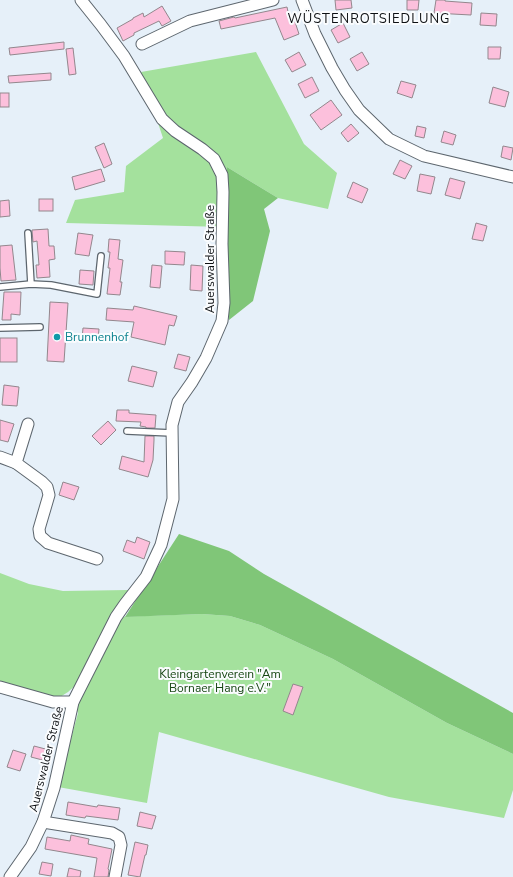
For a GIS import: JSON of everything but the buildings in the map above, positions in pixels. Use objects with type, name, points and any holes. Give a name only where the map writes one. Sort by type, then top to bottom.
[{"type":"street","name":"Auerswalder Straße","points":[[14,876],[31,847],[43,822],[54,788],[73,702],[116,617],[146,577],[161,545],[173,499],[172,425],[178,402],[206,358],[222,321],[224,303],[222,175],[214,159],[162,120],[124,56],[102,25],[81,0]]},
{"type":"street","points":[[142,44],[190,21],[273,0]]},
{"type":"street","points":[[302,0],[315,34],[345,90],[359,110],[389,139],[424,156],[513,177]]},
{"type":"street","points":[[16,463],[28,424]]},
{"type":"street","points":[[0,457],[16,463],[42,482],[47,488],[49,495],[39,529],[40,536],[48,543],[97,559]]},
{"type":"street","name":"Auerswalder Straße","points":[[0,688],[53,702],[73,702]]},
{"type":"street","name":"Auerswalder Straße","points":[[43,822],[112,833],[119,837],[121,845],[115,877]]},
{"type":"lane","points":[[28,233],[31,284]]},
{"type":"lane","points":[[0,287],[31,284],[51,285],[97,294],[101,256]]},
{"type":"lane","points":[[0,328],[40,327]]},
{"type":"lane","points":[[127,431],[172,433]]},
{"type":"green space","points":[[256,52],[304,144],[337,173],[328,209],[278,198],[227,167],[225,227],[66,223],[75,200],[124,192],[126,166],[163,138],[141,72]]},
{"type":"green space","points":[[227,167],[278,198],[264,209],[270,231],[253,301],[229,320],[225,227]]},
{"type":"green space","points":[[179,534],[229,551],[264,574],[513,713],[513,754],[447,723],[333,659],[260,625],[230,616],[202,614],[125,617]]},
{"type":"green space","name":"Kleingartenverein \"Am Bornaer Hang e.V.\"","points":[[0,573],[29,584],[63,591],[128,590],[116,617],[202,614],[230,616],[260,625],[333,659],[447,723],[513,754],[513,790],[504,818],[389,797],[159,732],[147,803],[58,787],[78,713],[73,702],[78,683],[60,697],[52,697],[0,683]]},
{"type":"place","name":"Brunnenhof","points":[[57,337]]},
{"type":"district","name":"WÜSTENROTSIEDLUNG","points":[[369,19]]}]
